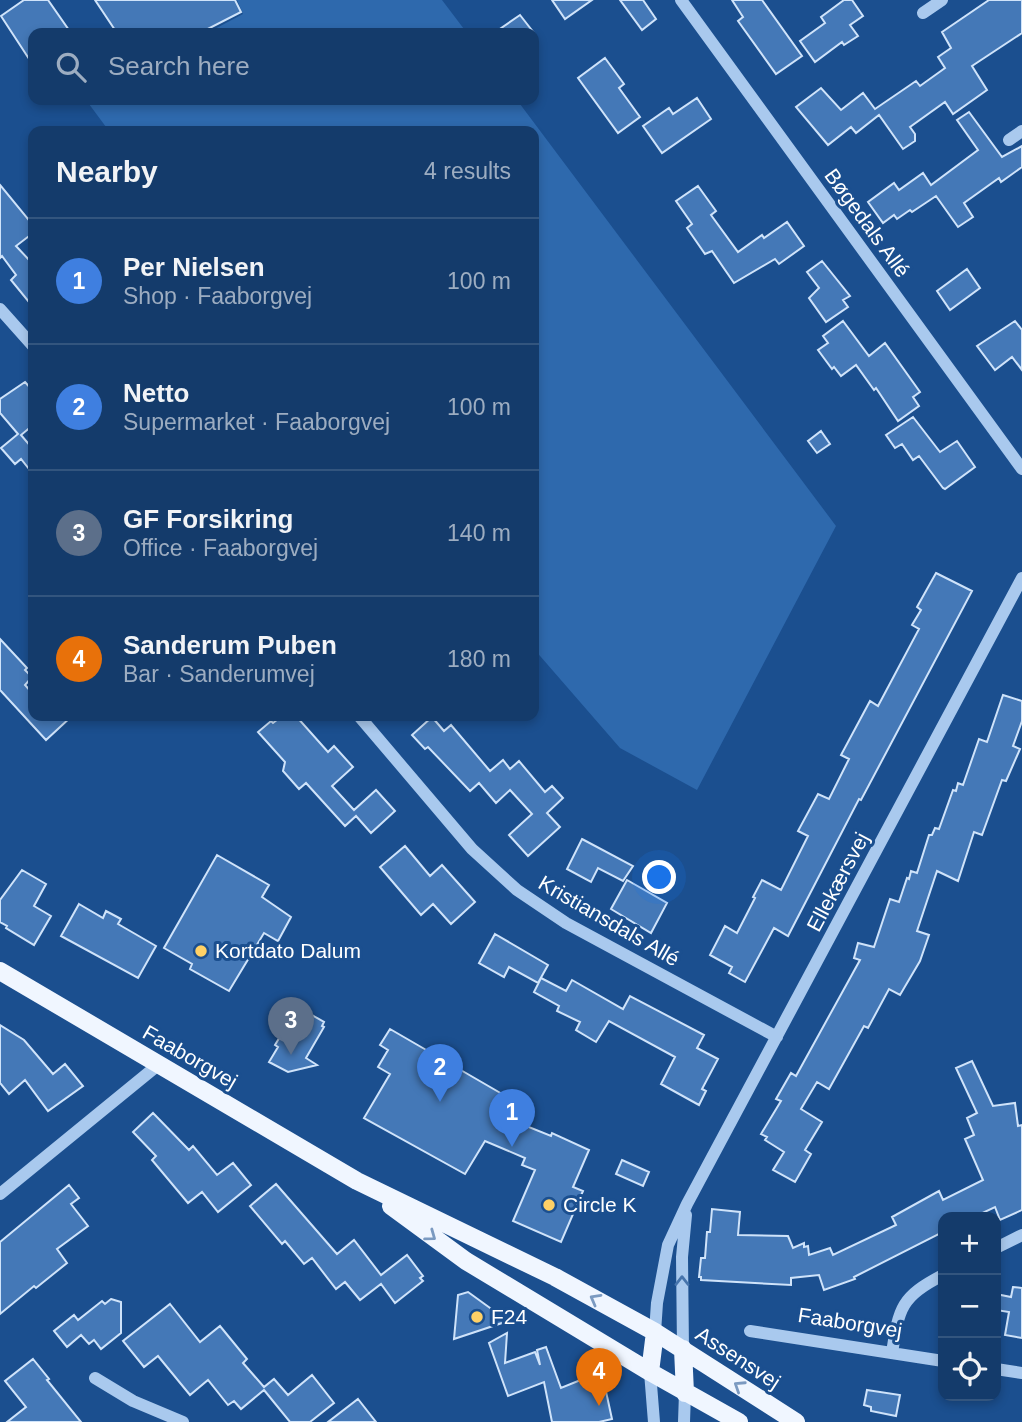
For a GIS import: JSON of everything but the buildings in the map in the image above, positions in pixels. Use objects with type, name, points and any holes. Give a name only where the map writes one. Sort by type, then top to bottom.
[{"type":"main road","name":"Faaborgvej","points":[[0,971],[358,1181],[555,1277],[655,1332]]},
{"type":"main road","name":"Faaborgvej","points":[[358,1181],[466,1261],[650,1372]]},
{"type":"main road","name":"Assensvej","points":[[655,1332],[796,1422]]},
{"type":"main road","points":[[655,1332],[650,1372],[739,1422]]},
{"type":"main road","points":[[683,1349],[685,1393]]},
{"type":"street","name":"Bøgedals Allé","points":[[681,0],[1022,469]]},
{"type":"street","points":[[923,13],[942,0]]},
{"type":"street","points":[[1009,140],[1022,131]]},
{"type":"street","points":[[0,309],[28,340]]},
{"type":"street","name":"Ellekærsvej","points":[[655,1332],[668,1245],[687,1204],[1022,578]]},
{"type":"street","name":"Kristiansdals Allé","points":[[363,721],[472,849],[517,890],[566,923],[777,1037]]},
{"type":"street","points":[[0,1194],[158,1065]]},
{"type":"street","name":"Ellekærsvej","points":[[683,1349],[682,1256],[687,1204]]},
{"type":"street","points":[[1001,1246],[1022,1235]]},
{"type":"street","points":[[891,1353],[897,1319],[905,1301],[920,1286],[938,1277]]},
{"type":"street","name":"Faaborgvej","points":[[750,1331],[938,1360]]},
{"type":"street","points":[[1001,1370],[1022,1373]]},
{"type":"street","points":[[650,1372],[654,1422]]},
{"type":"street","points":[[95,1378],[133,1401],[183,1422]]},
{"type":"street","points":[[684,1422],[685,1393]]},
{"type":"shaded area","points":[[237,0],[442,0],[463,28],[216,28],[243,14]]},
{"type":"shaded area","points":[[90,105],[521,105],[536,126],[105,126]]},
{"type":"shaded area","points":[[539,129],[836,526],[697,790],[620,748],[539,655]]},
{"type":"place","name":"Kortdato Dalum","points":[[201,951]]},
{"type":"place","name":"GF Forsikring","points":[[291,1055]]},
{"type":"place","name":"Netto","points":[[440,1102]]},
{"type":"place","name":"Per Nielsen","points":[[512,1147]]},
{"type":"place","name":"Circle K","points":[[549,1205]]},
{"type":"place","name":"F24","points":[[477,1317]]},
{"type":"place","name":"Sanderum Puben","points":[[599,1406]]}]
